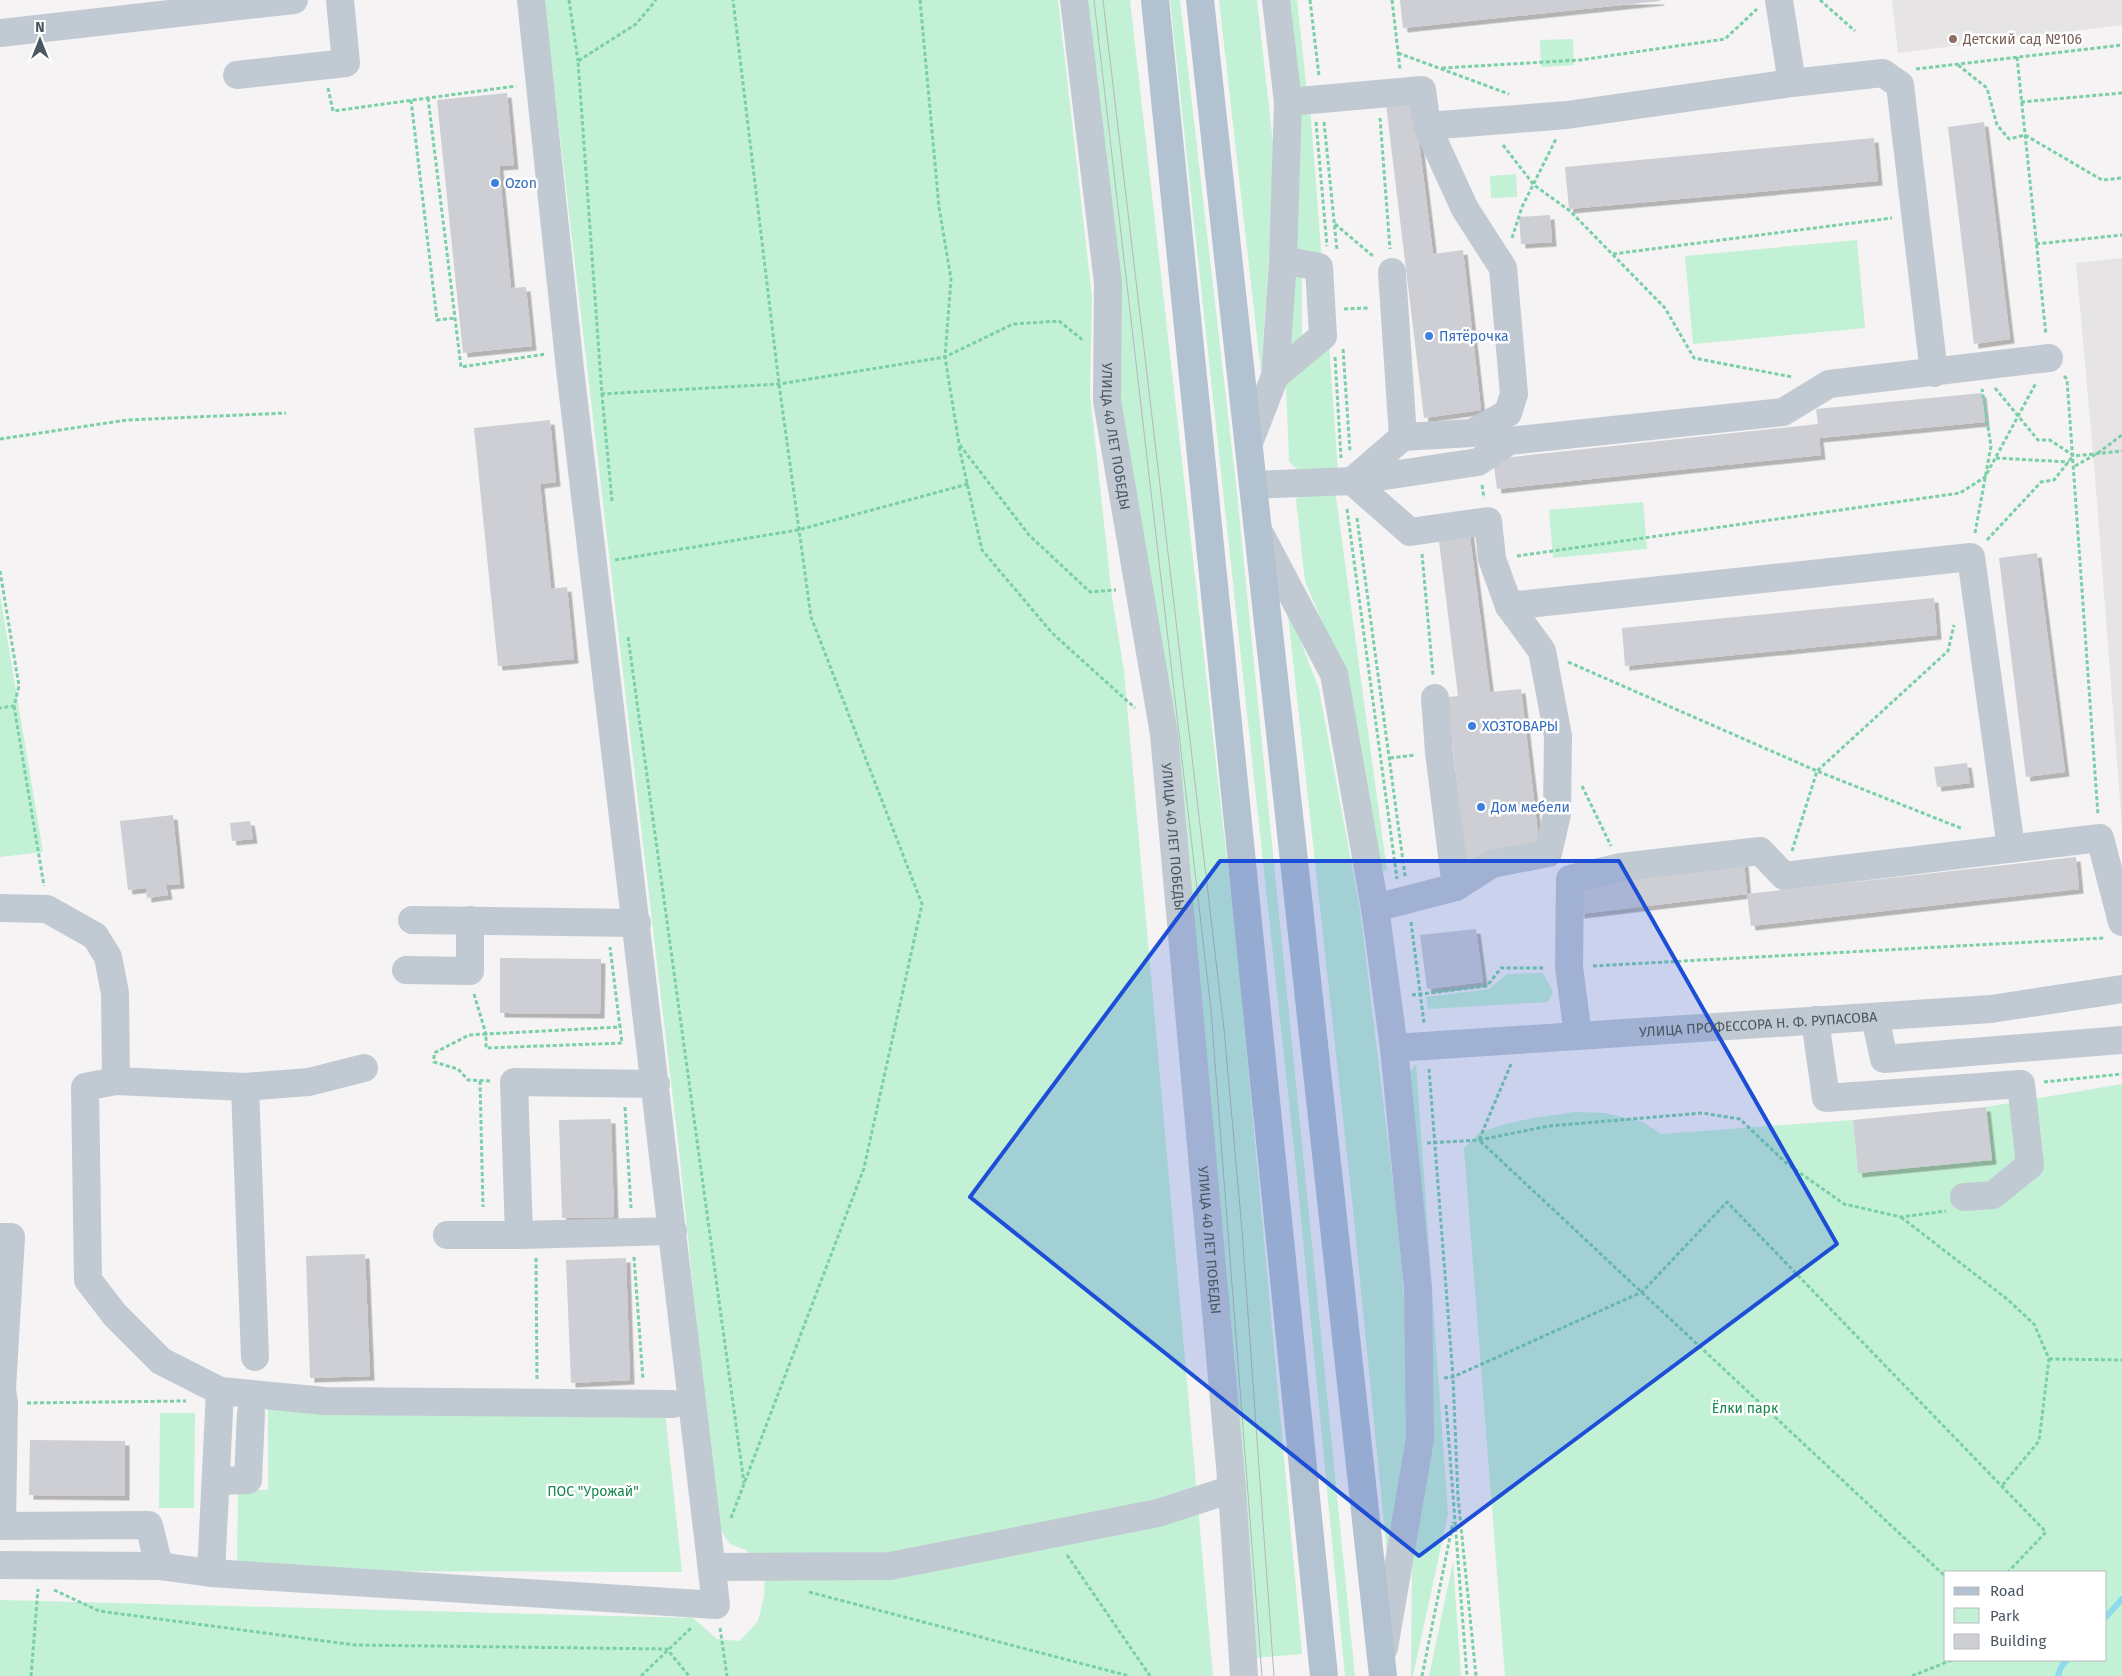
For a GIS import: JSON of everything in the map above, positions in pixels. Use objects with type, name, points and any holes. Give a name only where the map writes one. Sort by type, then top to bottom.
[{"type":"main road","points":[[1155,0],[1324,1676]]},
{"type":"main road","points":[[1200,0],[1250,440],[1382,1668]]},
{"type":"street","points":[[0,34],[294,0]]},
{"type":"street","points":[[237,75],[346,63],[340,0]]},
{"type":"street","points":[[0,1565],[159,1566],[211,1573],[716,1605],[637,923],[610,564],[570,360],[530,0]]},
{"type":"street","name":"УЛИЦА 40 ЛЕТ ПОБЕДЫ","points":[[1074,0],[1108,283],[1107,401],[1164,734],[1232,1489],[1244,1676]]},
{"type":"street","points":[[1250,440],[1275,376],[1282,260],[1288,102],[1276,0]]},
{"type":"street","points":[[1769,3],[1792,83]]},
{"type":"street","points":[[1427,126],[1567,115],[1792,83],[1883,73],[1900,86],[1934,373]]},
{"type":"street","points":[[1288,102],[1422,90],[1427,126],[1465,209],[1503,268],[1514,394],[1508,413],[1472,433],[1403,437],[1352,480]]},
{"type":"street","points":[[1275,376],[1323,336],[1319,267],[1282,260]]},
{"type":"street","points":[[1391,264],[1403,437]]},
{"type":"street","points":[[1254,485],[1352,480],[1478,462],[1509,441],[1783,412],[1829,384],[2048,358]]},
{"type":"street","points":[[1352,480],[1410,532],[1488,521],[1492,559],[1509,606],[1542,651],[1558,736],[1556,814],[1548,853],[1492,864],[1456,887],[1375,908]]},
{"type":"street","points":[[1259,532],[1334,674],[1375,908],[1394,1048],[1418,1289],[1420,1439],[1382,1668]]},
{"type":"street","points":[[1509,606],[1971,557],[2011,848]]},
{"type":"street","points":[[1434,687],[1439,752],[1456,887]]},
{"type":"street","points":[[1578,1035],[1569,967],[1570,879],[1621,867],[1760,851],[1784,876],[2100,838],[2117,930]]},
{"type":"street","points":[[0,908],[48,909],[95,936],[108,957],[115,993],[116,1081]]},
{"type":"street","points":[[412,920],[637,923]]},
{"type":"street","points":[[406,970],[470,971],[470,920]]},
{"type":"street","name":"УЛИЦА ПРОФЕССОРА Н. Ф. РУПАСОВА","points":[[1394,1048],[1991,1009],[2122,989]]},
{"type":"street","points":[[1875,1017],[1892,1094]]},
{"type":"street","points":[[1815,1020],[1826,1098],[2021,1084],[2030,1165],[1994,1195],[1957,1204]]},
{"type":"street","points":[[1884,1059],[2122,1040]]},
{"type":"street","points":[[364,1068],[309,1082],[245,1087],[116,1081],[85,1087],[88,1280],[115,1315],[161,1361],[220,1396],[325,1401],[673,1404]]},
{"type":"street","points":[[519,1235],[514,1082],[656,1084]]},
{"type":"street","points":[[245,1087],[255,1357]]},
{"type":"street","points":[[447,1235],[673,1231]]},
{"type":"street","points":[[0,1237],[12,1237],[2,1389],[4,1403],[1,1530],[149,1525],[159,1566]]},
{"type":"street","points":[[211,1573],[220,1396]]},
{"type":"street","points":[[216,1481],[248,1480],[251,1414]]},
{"type":"street","points":[[713,1567],[890,1566],[1158,1513],[1232,1489]]},
{"type":"path","points":[[569,0],[578,61],[602,395],[613,511]]},
{"type":"path","points":[[578,61],[636,24],[656,0]]},
{"type":"path","points":[[730,1521],[864,1168],[922,904],[811,617],[779,384],[733,0]]},
{"type":"path","points":[[920,0],[939,207],[951,279],[945,357],[959,444],[982,550],[1052,633],[1136,709]]},
{"type":"path","points":[[1310,0],[1337,253]]},
{"type":"path","points":[[1392,0],[1400,70]]},
{"type":"path","points":[[1820,0],[1854,31]]},
{"type":"path","points":[[1439,68],[1580,60],[1725,39],[1769,3]]},
{"type":"path","points":[[1883,73],[2122,45]]},
{"type":"path","points":[[1398,53],[1512,95]]},
{"type":"path","points":[[1492,559],[1960,493],[1985,477],[2019,416],[2048,358],[2017,57]]},
{"type":"path","points":[[1958,64],[1987,88],[1997,124],[2009,139],[2025,135],[2102,180],[2122,178]]},
{"type":"path","points":[[324,66],[333,111],[540,83]]},
{"type":"path","points":[[1378,93],[1391,264]]},
{"type":"path","points":[[2022,102],[2122,93]]},
{"type":"path","points":[[428,98],[461,367],[570,360],[602,395]]},
{"type":"path","points":[[411,100],[437,320],[455,318]]},
{"type":"path","points":[[1503,268],[1522,207],[1567,115]]},
{"type":"path","points":[[1485,120],[1534,185],[1570,211],[1665,308],[1694,358],[1829,384]]},
{"type":"path","points":[[1612,254],[1915,216]]},
{"type":"path","points":[[1335,224],[1391,264]]},
{"type":"path","points":[[2036,244],[2122,235]]},
{"type":"path","points":[[1340,310],[1394,306]]},
{"type":"path","points":[[602,395],[779,384],[945,357],[1013,324],[1059,321],[1107,358]]},
{"type":"path","points":[[1343,347],[1352,480],[1427,1045],[1453,1376],[1458,1497],[1476,1676]]},
{"type":"path","points":[[2048,358],[2067,379],[2075,466],[2100,838]]},
{"type":"path","points":[[1978,366],[2038,440],[2050,440],[2074,456],[2122,451]]},
{"type":"path","points":[[1971,557],[1991,446],[1978,366]]},
{"type":"path","points":[[0,439],[127,420],[286,413]]},
{"type":"path","points":[[2075,466],[2098,453],[2122,434]]},
{"type":"path","points":[[959,444],[1029,535],[1090,592]]},
{"type":"path","points":[[1971,557],[2041,482],[2054,480],[2074,456]]},
{"type":"path","points":[[1996,458],[2069,462]]},
{"type":"path","points":[[1478,462],[1488,521]]},
{"type":"path","points":[[610,564],[798,530],[968,484]]},
{"type":"path","points":[[1420,531],[1434,687]]},
{"type":"path","points":[[0,571],[19,686],[14,706],[48,909]]},
{"type":"path","points":[[1784,876],[1817,771],[1948,651],[1955,623]]},
{"type":"path","points":[[627,628],[744,1484]]},
{"type":"path","points":[[1542,651],[1817,771],[1965,830]]},
{"type":"path","points":[[0,708],[14,706]]},
{"type":"path","points":[[1579,779],[1621,867]]},
{"type":"path","points":[[1412,995],[1488,986],[1502,968],[1569,967],[2117,930]]},
{"type":"path","points":[[470,971],[474,994],[486,1034],[486,1048],[622,1043],[609,940]]},
{"type":"path","points":[[514,1082],[468,1080],[458,1069],[434,1062],[434,1053],[469,1035],[620,1027]]},
{"type":"path","points":[[1478,1140],[1522,1039]]},
{"type":"path","points":[[2021,1084],[2122,1074]]},
{"type":"path","points":[[480,1081],[483,1207]]},
{"type":"path","points":[[1427,1143],[1478,1140],[1549,1126],[1702,1112],[1740,1119],[1786,1163],[1844,1204],[1901,1217],[2007,1299],[2034,1324],[2048,1359],[2039,1441],[2001,1487]]},
{"type":"path","points":[[1478,1140],[1944,1575]]},
{"type":"path","points":[[1444,1378],[1453,1376],[1642,1292],[1727,1202],[2046,1532],[2009,1571]]},
{"type":"path","points":[[1901,1217],[1957,1204]]},
{"type":"path","points":[[2048,1359],[2122,1360]]},
{"type":"path","points":[[4,1403],[220,1396]]},
{"type":"path","points":[[1422,1676],[1458,1497]]},
{"type":"path","points":[[1052,1534],[1150,1676]]},
{"type":"path","points":[[31,1676],[38,1583]]},
{"type":"path","points":[[47,1587],[99,1611],[355,1645],[667,1649]]},
{"type":"path","points":[[807,1592],[1129,1676]]},
{"type":"path","points":[[641,1676],[667,1649],[716,1605]]},
{"type":"path","points":[[716,1605],[727,1676]]},
{"type":"path","points":[[667,1649],[689,1676]]},
{"type":"path","points":[[1912,1676],[1950,1661]]},
{"type":"highlighted area","points":[[1220,861],[1619,861],[1837,1244],[1419,1556],[970,1197]]},
{"type":"shaded area","name":"Детский сад №106","points":[[1892,0],[2122,0],[2122,25],[1898,53]]},
{"type":"shaded area","points":[[2122,258],[2122,827],[2094,464],[2076,263]]},
{"type":"green space","points":[[544,0],[1058,0],[1092,297],[1090,394],[1112,597],[1124,671],[1213,1676],[0,1676],[0,1600],[693,1618],[717,1639],[740,1641],[758,1621],[764,1597],[765,1572],[746,1550],[730,1544],[717,1525],[680,1159]]},
{"type":"green space","points":[[1081,0],[1130,0],[1238,958],[1302,1654],[1254,1658],[1231,1370],[1133,592]]},
{"type":"green space","points":[[1170,0],[1180,0],[1237,493],[1355,1676],[1345,1676],[1296,1167]]},
{"type":"green space","points":[[1219,0],[1257,0],[1275,161],[1261,372]]},
{"type":"green space","points":[[1282,0],[1297,0],[1307,92],[1293,93]]},
{"type":"green space","points":[[1573,39],[1574,65],[1541,67],[1540,40]]},
{"type":"green space","points":[[1310,106],[1322,262],[1296,257],[1293,107]]},
{"type":"green space","points":[[1516,174],[1517,197],[1491,198],[1490,176]]},
{"type":"green space","points":[[1857,240],[1865,328],[1693,344],[1685,256]]},
{"type":"green space","points":[[1288,274],[1302,278],[1302,346],[1284,359]]},
{"type":"green space","points":[[1329,344],[1338,471],[1311,473],[1299,470],[1289,461],[1286,382]]},
{"type":"green space","points":[[1335,489],[1387,871],[1377,870],[1345,676],[1305,581],[1296,500],[1303,491]]},
{"type":"green space","points":[[1643,502],[1647,549],[1553,558],[1549,510]]},
{"type":"green space","points":[[0,595],[43,852],[0,857]]},
{"type":"green space","points":[[1287,606],[1319,689],[1360,909],[1398,1225],[1411,1387],[1403,1476],[1387,1554],[1353,1209]]},
{"type":"green space","points":[[1543,973],[1553,992],[1548,1002],[1428,1009],[1426,997],[1489,989],[1507,974]]},
{"type":"green space","points":[[1416,1064],[1448,1514],[1413,1676],[1411,1676],[1412,1555],[1405,1077]]},
{"type":"green space","name":"Ёлки парк","points":[[2122,1084],[2122,1676],[1505,1676],[1464,1148],[1479,1133],[1501,1125],[1576,1112],[1606,1113],[1643,1122],[1661,1134],[1853,1120],[1858,1173],[1991,1159],[1986,1107]]},
{"type":"green space","name":"ПОС \"Урожай\"","points":[[268,1409],[665,1411],[682,1572],[237,1571],[238,1490],[268,1490]]},
{"type":"green space","points":[[160,1413],[195,1413],[194,1508],[159,1508]]},
{"type":"green space","points":[[1453,1562],[1461,1676],[1429,1676]]},
{"type":"building","points":[[1400,0],[1660,0],[1660,1],[1403,28]]},
{"type":"building","points":[[507,93],[514,165],[499,166],[511,288],[526,287],[532,346],[463,353],[437,100]]},
{"type":"building","points":[[1413,93],[1433,254],[1463,250],[1481,410],[1424,418],[1385,96]]},
{"type":"building","points":[[1984,122],[2010,339],[1974,344],[1948,127]]},
{"type":"building","points":[[1874,138],[1878,181],[1569,209],[1565,167]]},
{"type":"building","points":[[1550,215],[1552,242],[1521,244],[1519,217]]},
{"type":"building","points":[[1982,393],[1985,422],[1819,438],[1821,455],[1497,489],[1493,459],[1818,424],[1816,409]]},
{"type":"building","points":[[550,420],[556,482],[540,484],[551,589],[567,587],[574,659],[498,666],[474,428]]},
{"type":"building","points":[[1469,529],[1490,692],[1521,689],[1540,851],[1466,860],[1447,697],[1458,696],[1438,533]]},
{"type":"building","points":[[2037,553],[2065,772],[2026,777],[1999,558]]},
{"type":"building","points":[[1934,598],[1937,635],[1625,666],[1622,628]]},
{"type":"building","points":[[1967,763],[1970,783],[1937,787],[1934,767]]},
{"type":"building","points":[[173,815],[180,884],[166,885],[168,895],[147,898],[146,888],[128,890],[120,821]]},
{"type":"building","points":[[250,821],[253,839],[232,841],[230,823]]},
{"type":"building","points":[[2076,857],[2079,889],[1751,926],[1747,894]]},
{"type":"building","points":[[1744,862],[1747,894],[1580,914],[1576,882]]},
{"type":"building","points":[[1476,929],[1483,982],[1427,989],[1420,935]]},
{"type":"building","points":[[500,958],[601,959],[600,1014],[500,1013]]},
{"type":"building","points":[[1986,1107],[1992,1160],[1858,1173],[1853,1120]]},
{"type":"building","points":[[611,1119],[614,1217],[562,1218],[559,1120]]},
{"type":"building","points":[[365,1254],[370,1376],[310,1378],[306,1256]]},
{"type":"building","points":[[626,1258],[630,1380],[571,1383],[566,1260]]},
{"type":"building","points":[[30,1440],[125,1441],[125,1496],[29,1495]]},
{"type":"waterway","points":[[2107,1616],[2122,1599]]},
{"type":"waterway","points":[[2058,1676],[2061,1667],[2066,1661]]},
{"type":"tram line","points":[[1094,0],[1211,1010],[1262,1676]]},
{"type":"tram line","points":[[1103,0],[1224,1029],[1242,1230],[1274,1676]]},
{"type":"place","name":"Детский сад №106","points":[[1953,39]]},
{"type":"place","name":"Ozon","points":[[495,183]]},
{"type":"place","name":"Пятёрочка","points":[[1429,336]]},
{"type":"place","name":"ХОЗТОВАРЫ","points":[[1472,726]]},
{"type":"place","name":"Дом мебели","points":[[1481,807]]}]
